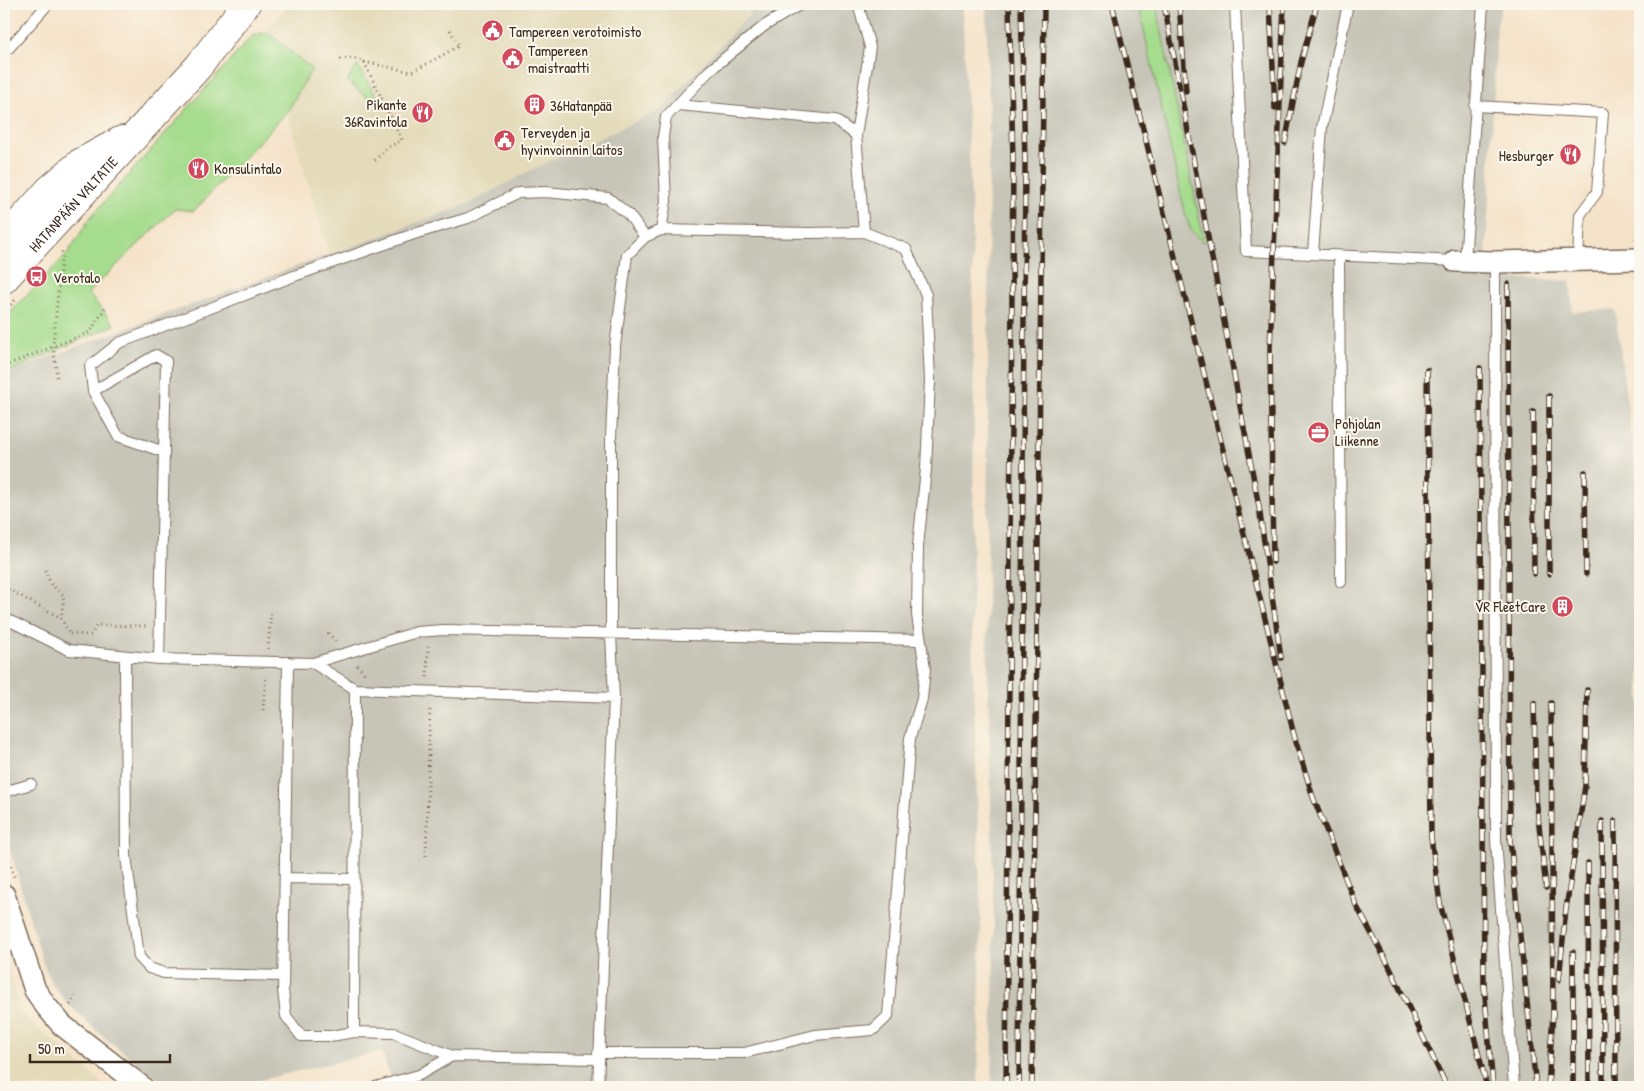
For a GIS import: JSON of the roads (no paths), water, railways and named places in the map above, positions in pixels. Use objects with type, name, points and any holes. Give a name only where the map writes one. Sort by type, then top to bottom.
[{"type":"main road","name":"HATANPÄÄN VALTATIE","points":[[4,279],[198,67],[246,4]]},
{"type":"main road","name":"HATANPÄÄN VALTATIE","points":[[4,240],[50,189],[80,163],[142,128]]},
{"type":"street","points":[[1460,261],[1638,259]]},
{"type":"street","points":[[11,892],[35,990],[62,1024],[142,1087]]},
{"type":"lane","points":[[4,49],[9,48],[48,4]]},
{"type":"lane","points":[[661,230],[666,201],[663,136],[666,117],[709,71],[764,26],[801,4]]},
{"type":"lane","points":[[858,4],[870,47],[856,135],[864,232]]},
{"type":"lane","points":[[1234,4],[1246,251],[1460,261],[1483,4]]},
{"type":"lane","points":[[1313,254],[1322,127],[1348,4]]},
{"type":"lane","points":[[678,105],[835,120],[856,135]]},
{"type":"lane","points":[[1475,106],[1603,113],[1597,192],[1580,215],[1578,261]]},
{"type":"lane","points":[[164,452],[118,436],[93,391],[90,366],[120,343],[297,275],[414,234],[468,218],[518,193],[546,192],[608,198],[629,215],[645,237]]},
{"type":"lane","points":[[288,662],[283,976],[286,1016],[301,1036],[331,1036],[354,1032],[394,1033],[452,1056],[598,1056],[744,1053],[815,1035],[873,1030],[888,1016],[910,738],[922,699],[925,670],[917,615],[918,546],[926,469],[930,380],[926,295],[906,250],[864,232],[809,233],[661,230],[645,237],[627,255],[615,346],[611,438],[611,634],[614,698],[598,1056],[598,1087]]},
{"type":"lane","points":[[1339,256],[1342,582]]},
{"type":"lane","points":[[1495,262],[1496,840],[1514,1087]]},
{"type":"lane","points":[[93,391],[156,355],[166,361],[159,659]]},
{"type":"lane","points":[[4,618],[69,650],[159,659],[313,663],[417,632],[443,630],[920,640]]},
{"type":"lane","points":[[125,656],[126,856],[139,957],[149,968],[164,973],[283,976]]},
{"type":"lane","points":[[313,663],[355,689],[614,698]]},
{"type":"lane","points":[[354,1032],[355,689]]},
{"type":"lane","points":[[4,792],[32,784]]},
{"type":"lane","points":[[285,878],[354,879]]},
{"type":"lane","points":[[375,1087],[418,1075],[452,1056]]},
{"type":"railway","points":[[1006,1087],[1013,159],[1009,4]]},
{"type":"railway","points":[[1019,1087],[1025,162],[1021,4]]},
{"type":"railway","points":[[1032,1087],[1044,4]]},
{"type":"railway","points":[[1112,4],[1295,739],[1313,797],[1356,905],[1389,966],[1447,1087]]},
{"type":"railway","points":[[1164,4],[1259,507],[1281,658]]},
{"type":"railway","points":[[1179,4],[1186,91]]},
{"type":"railway","points":[[1270,4],[1275,108]]},
{"type":"railway","points":[[1273,562],[1270,350],[1284,4]]},
{"type":"railway","points":[[1285,143],[1301,62],[1317,4]]},
{"type":"railway","points":[[1508,284],[1510,840],[1536,1087]]},
{"type":"railway","points":[[1480,368],[1484,985],[1493,1087]]},
{"type":"railway","points":[[1427,370],[1431,837],[1440,903],[1487,1087]]},
{"type":"railway","points":[[1549,396],[1549,574]]},
{"type":"railway","points":[[1533,412],[1534,574]]},
{"type":"railway","points":[[1585,472],[1586,574]]},
{"type":"railway","points":[[1559,980],[1566,909],[1585,786],[1587,690]]},
{"type":"railway","points":[[1534,703],[1536,798],[1546,888]]},
{"type":"railway","points":[[1548,1087],[1553,1013],[1551,703]]},
{"type":"railway","points":[[1602,821],[1603,1087]]},
{"type":"railway","points":[[1615,821],[1616,1087]]},
{"type":"railway","points":[[1588,863],[1589,1087]]},
{"type":"railway","points":[[1573,952],[1573,1087]]},
{"type":"place","name":"Tampereen verotoimisto","points":[[493,31]]},
{"type":"place","name":"Tampereen maistraatti","points":[[512,59]]},
{"type":"place","name":"36Hatanpää","points":[[534,105]]},
{"type":"place","name":"Pikante 36Ravintola","points":[[423,113]]},
{"type":"place","name":"Terveyden ja hyvinvoinnin laitos","points":[[505,141]]},
{"type":"place","name":"Hesburger","points":[[1570,155]]},
{"type":"place","name":"Konsulintalo","points":[[198,168]]},
{"type":"place","name":"Verotalo","points":[[37,277]]},
{"type":"place","name":"Pohjolan Liikenne","points":[[1319,432]]},
{"type":"place","name":"VR FleetCare","points":[[1562,606]]}]
